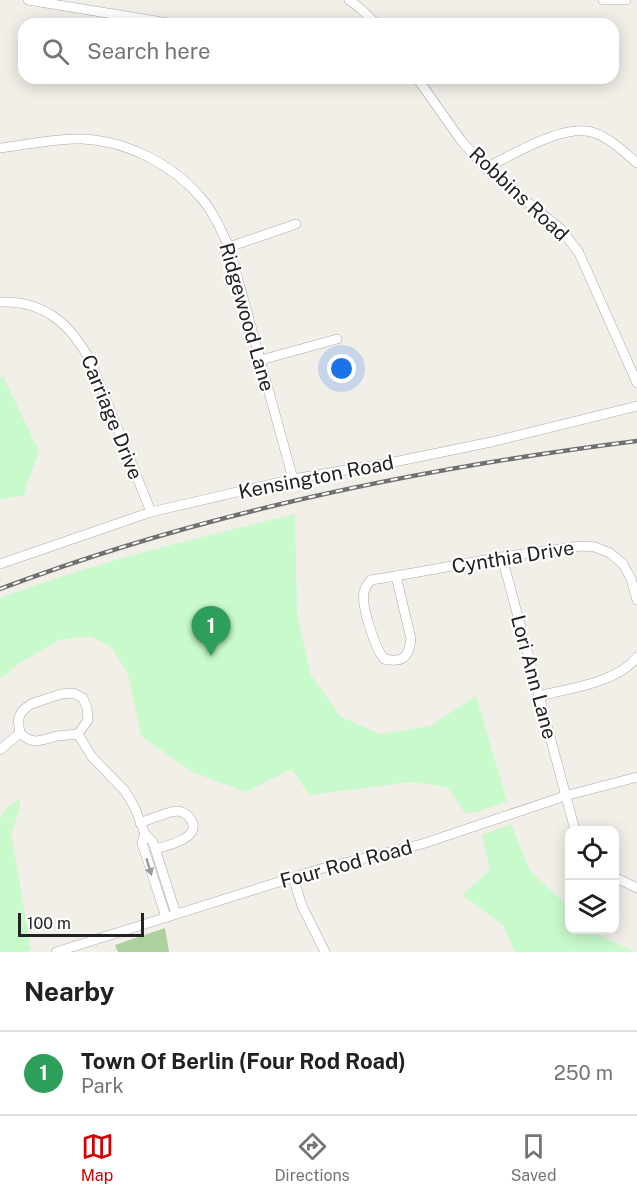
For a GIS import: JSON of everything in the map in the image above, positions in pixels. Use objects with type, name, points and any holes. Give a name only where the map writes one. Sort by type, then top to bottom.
[{"type":"street","points":[[28,0],[60,2],[143,18]]},
{"type":"street","points":[[348,0],[370,18]]},
{"type":"street","points":[[603,0],[626,0]]},
{"type":"street","name":"Robbins Road","points":[[421,84],[460,139],[485,168],[561,229],[579,253],[637,383]]},
{"type":"street","points":[[485,168],[559,133],[577,130],[593,133],[609,140],[637,163]]},
{"type":"street","name":"Ridgewood Lane","points":[[0,148],[81,139],[106,141],[135,150],[158,161],[182,178],[202,199],[229,247],[292,479]]},
{"type":"street","points":[[229,247],[296,224]]},
{"type":"street","name":"Carriage Drive","points":[[0,302],[29,305],[48,312],[80,340],[92,362],[151,512]]},
{"type":"street","points":[[261,360],[337,339]]},
{"type":"street","name":"Kensington Road","points":[[0,564],[151,512],[292,479],[394,462],[491,442],[637,406]]},
{"type":"street","name":"Cynthia Drive","points":[[396,576],[411,639],[410,650],[404,658],[394,661],[384,659],[377,651],[363,600],[364,590],[371,580],[502,557],[581,546],[596,547],[610,553],[623,564],[631,579],[637,600]]},
{"type":"street","name":"Lori Ann Lane","points":[[502,557],[574,826]]},
{"type":"street","points":[[539,696],[611,677],[626,670],[637,657]]},
{"type":"street","points":[[73,693],[83,698],[87,708],[88,720],[78,734],[60,735],[38,742],[26,739],[20,733],[18,720],[22,711],[31,704],[61,694],[73,693]]},
{"type":"street","points":[[0,750],[20,733]]},
{"type":"street","points":[[78,734],[92,757],[125,791],[145,834],[153,842],[176,914]]},
{"type":"street","name":"Four Rod Road","points":[[56,952],[293,877],[422,844],[565,796],[637,777]]},
{"type":"street","points":[[140,823],[177,811],[185,813],[191,819],[193,827],[189,836],[181,841],[155,849]]},
{"type":"street","points":[[145,834],[142,843],[166,917]]},
{"type":"street","points":[[293,877],[302,906],[325,952]]},
{"type":"street","points":[[619,879],[637,888]]},
{"type":"green space","points":[[3,377],[39,451],[23,496],[0,499],[0,378]]},
{"type":"green space","points":[[295,514],[297,615],[311,675],[341,717],[380,734],[430,726],[476,696],[507,801],[478,812],[465,813],[447,787],[411,782],[309,795],[292,769],[246,792],[192,772],[141,736],[128,674],[111,647],[90,636],[59,640],[0,677],[0,598],[109,562]]},
{"type":"green space","points":[[19,799],[20,809],[11,833],[31,950],[0,952],[0,819],[5,809]]},
{"type":"green space","points":[[511,824],[530,871],[565,903],[565,934],[599,934],[635,952],[515,952],[503,925],[462,895],[490,870],[482,835]]},
{"type":"green space","points":[[165,928],[169,952],[118,952],[115,945]]},
{"type":"railway","points":[[0,589],[155,537],[314,496],[475,465],[637,441]]},
{"type":"place","name":"Town Of Berlin (Four Rod Road)","points":[[211,656]]}]
